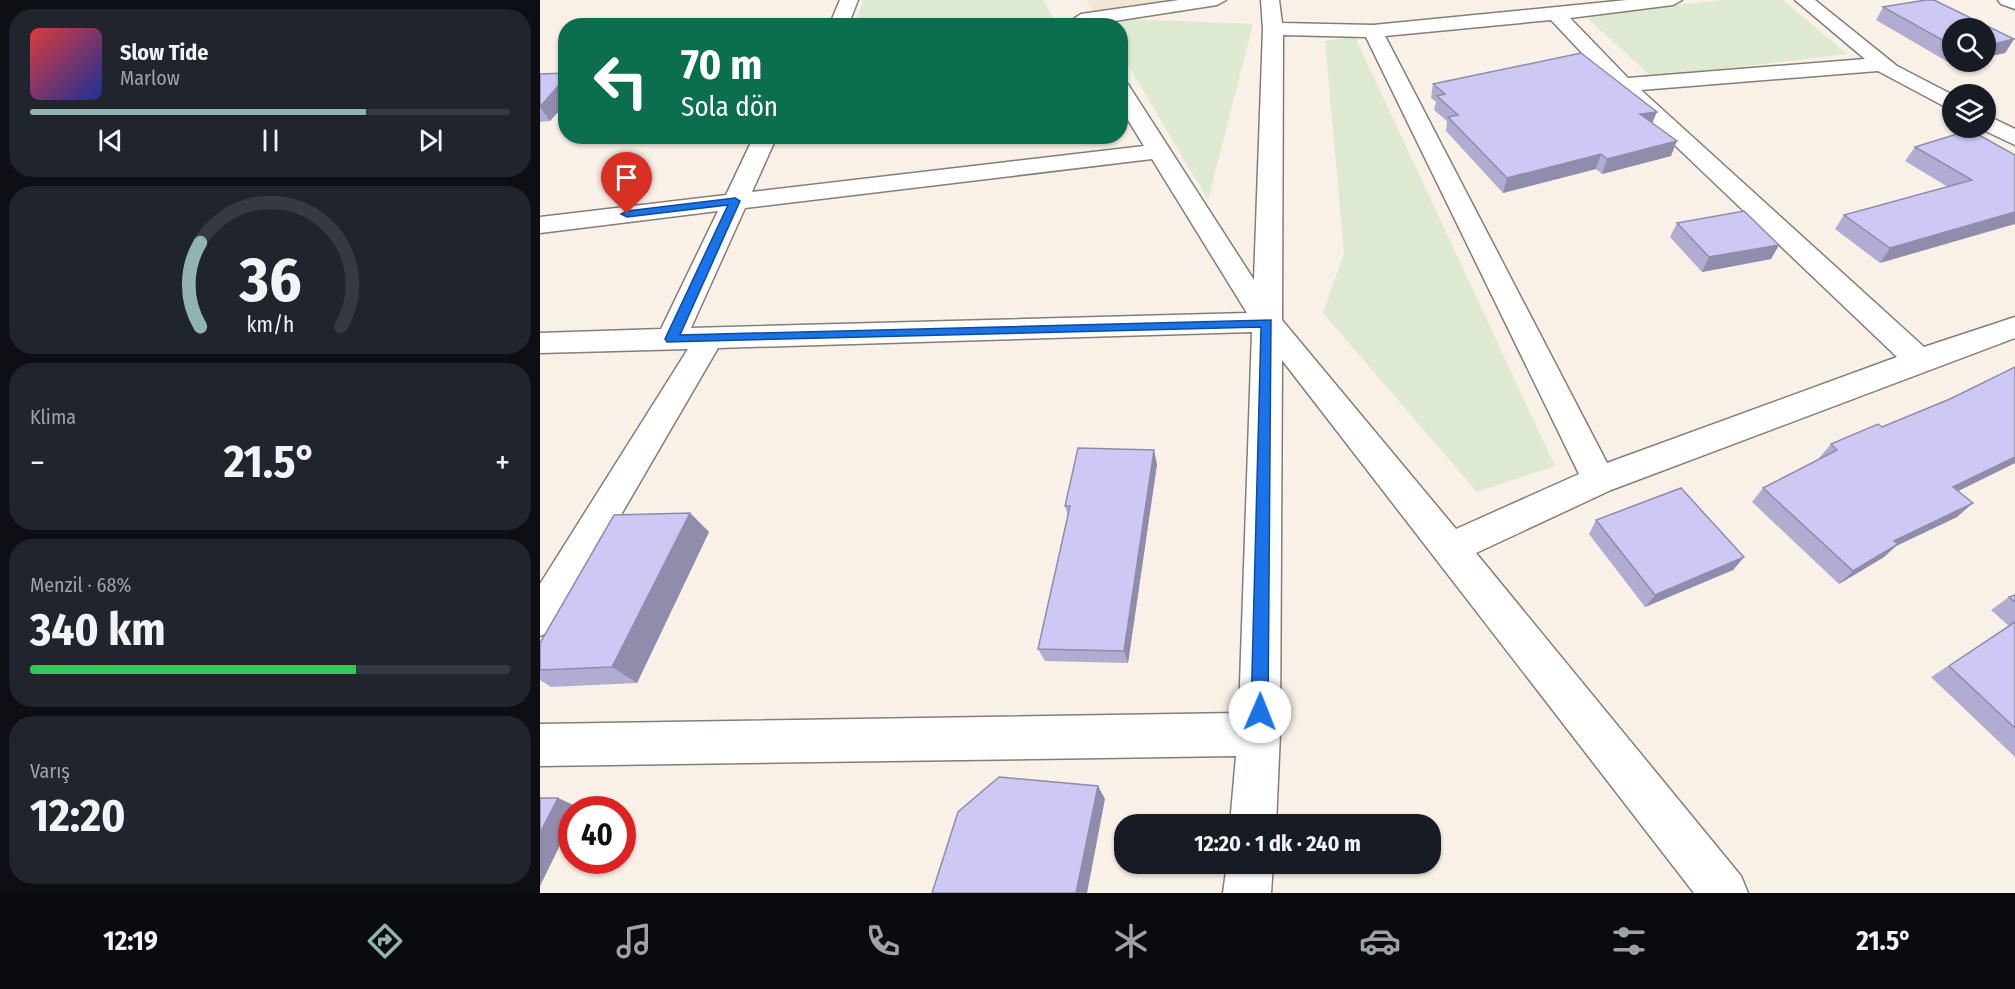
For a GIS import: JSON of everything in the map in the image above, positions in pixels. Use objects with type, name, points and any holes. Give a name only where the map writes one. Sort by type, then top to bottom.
[{"type":"street","points":[[841,18],[849,0]]},
{"type":"street","points":[[1069,0],[1079,18]]},
{"type":"street","points":[[1111,18],[1217,0]]},
{"type":"street","points":[[1253,814],[1259,734],[1271,14],[1373,31],[1556,14],[1673,0]]},
{"type":"street","points":[[1804,0],[1882,64],[1942,98]]},
{"type":"street","points":[[2007,0],[2015,3]]},
{"type":"street","points":[[1556,14],[1623,85],[1919,360]]},
{"type":"street","points":[[1373,31],[1599,480]]},
{"type":"street","points":[[1623,85],[1882,64]]},
{"type":"street","points":[[1128,102],[1267,322],[1724,893]]},
{"type":"street","points":[[1996,128],[2015,138]]},
{"type":"street","points":[[671,339],[762,144]]},
{"type":"street","points":[[540,225],[1158,151]]},
{"type":"street","points":[[540,343],[1267,322]]},
{"type":"street","points":[[1450,548],[1599,480],[1919,360],[2015,327]]},
{"type":"street","points":[[540,618],[709,339]]},
{"type":"street","points":[[540,745],[1259,734]]},
{"type":"street","points":[[1247,893],[1249,874]]},
{"type":"shaded area","points":[[1086,0],[1184,0],[1093,12]]},
{"type":"green space","points":[[863,0],[1043,0],[1053,18],[857,18]]},
{"type":"green space","points":[[1724,0],[1783,0],[1847,54],[1652,77],[1588,19],[1599,13]]},
{"type":"green space","points":[[1128,19],[1253,24],[1208,200],[1128,65]]},
{"type":"green space","points":[[1355,37],[1555,466],[1477,492],[1323,313],[1344,253],[1325,41]]},
{"type":"building","points":[[1934,0],[1971,18],[1942,18],[1942,40],[1883,7]]},
{"type":"building","points":[[1996,30],[2014,39],[1996,44]]},
{"type":"building","points":[[1581,53],[1657,112],[1640,114],[1677,141],[1607,159],[1601,154],[1507,178],[1448,117],[1458,115],[1437,96],[1445,94],[1433,84]]},
{"type":"building","points":[[558,73],[558,86],[540,107],[540,74]]},
{"type":"building","points":[[1944,138],[1984,138],[2015,155],[2015,212],[1890,248],[1844,215],[1972,180],[1915,147]]},
{"type":"building","points":[[1744,211],[1779,245],[1709,257],[1677,223]]},
{"type":"building","points":[[2015,367],[2015,457],[1953,487],[1973,503],[1894,541],[1898,544],[1853,571],[1763,488],[1837,450],[1831,444],[1878,424],[1882,427],[1950,399]]},
{"type":"building","points":[[1078,448],[1154,450],[1124,651],[1038,649],[1070,506],[1065,506]]},
{"type":"building","points":[[1681,488],[1744,557],[1655,595],[1596,520]]},
{"type":"building","points":[[690,513],[612,667],[540,670],[540,643],[614,515]]},
{"type":"building","points":[[2015,622],[2015,728],[1949,666]]},
{"type":"building","points":[[999,777],[1098,786],[1076,893],[932,893],[958,812]]},
{"type":"building","points":[[540,798],[558,798],[540,833]]},
{"type":"route","points":[[627,214],[735,201],[671,339],[1267,322],[1260,712]]}]
